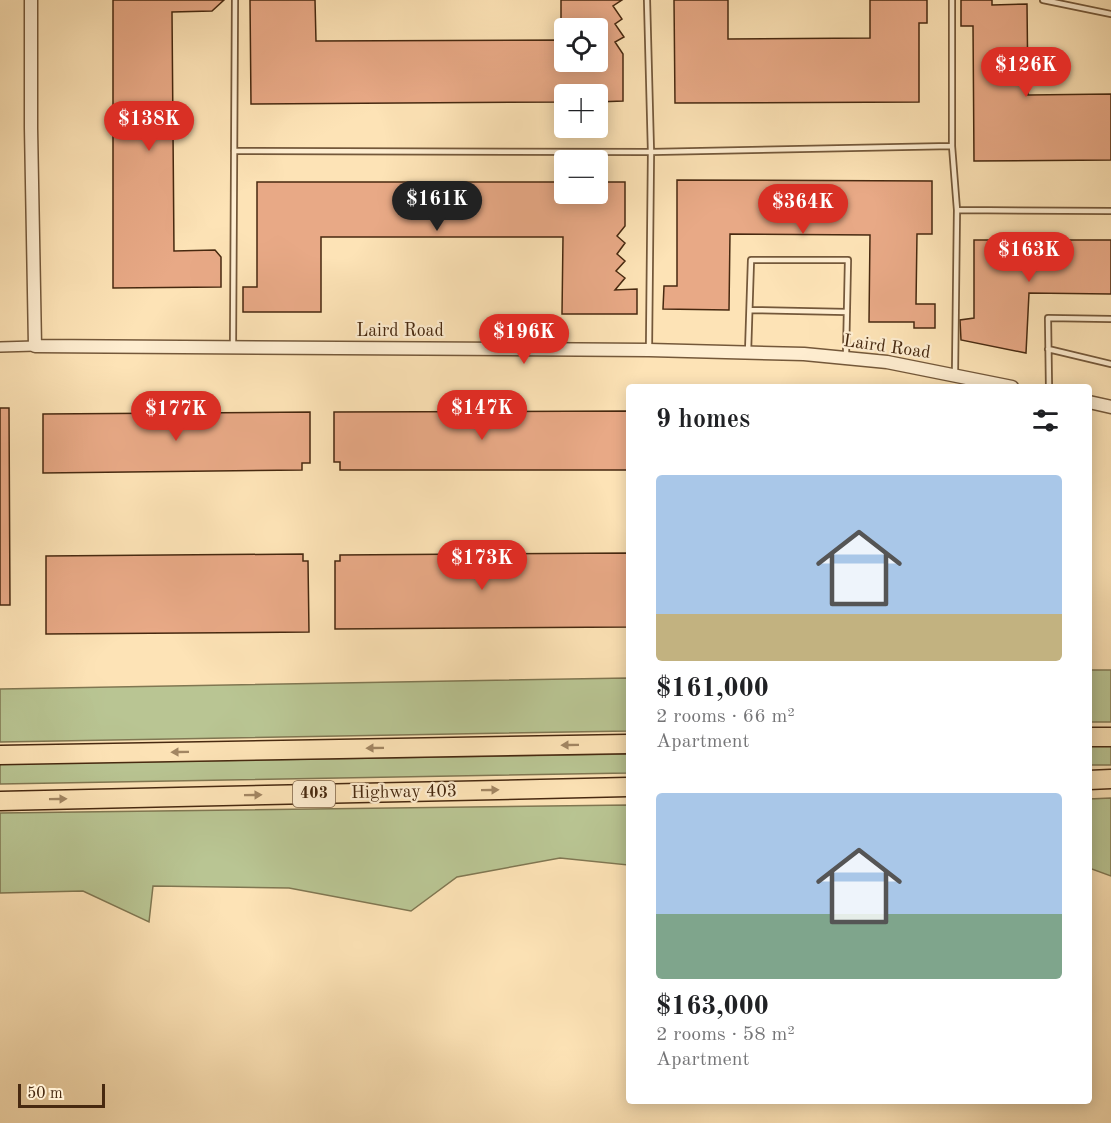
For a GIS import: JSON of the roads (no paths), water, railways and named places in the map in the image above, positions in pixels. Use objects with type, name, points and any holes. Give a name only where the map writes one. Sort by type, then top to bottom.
[{"type":"highway","points":[[1092,737],[1111,737]]},
{"type":"highway","points":[[0,755],[626,744]]},
{"type":"highway","points":[[1092,780],[1111,779]]},
{"type":"highway","name":"Highway 403","points":[[0,801],[626,787]]},
{"type":"street","points":[[31,0],[35,346]]},
{"type":"street","name":"Laird Road","points":[[0,347],[649,350],[804,354],[887,362],[998,384]]},
{"type":"street","points":[[1092,403],[1111,407]]},
{"type":"lane","points":[[233,348],[235,0]]},
{"type":"lane","points":[[647,0],[651,152],[649,350]]},
{"type":"lane","points":[[952,0],[952,146],[957,210],[955,375]]},
{"type":"lane","points":[[1043,0],[1111,15]]},
{"type":"lane","points":[[234,151],[651,152],[952,146]]},
{"type":"lane","points":[[957,210],[1111,211]]},
{"type":"lane","points":[[748,352],[751,260],[848,260],[846,358]]},
{"type":"lane","points":[[750,310],[847,312]]},
{"type":"lane","points":[[1049,384],[1047,318],[1111,319]]},
{"type":"lane","points":[[1048,350],[1111,364]]}]
